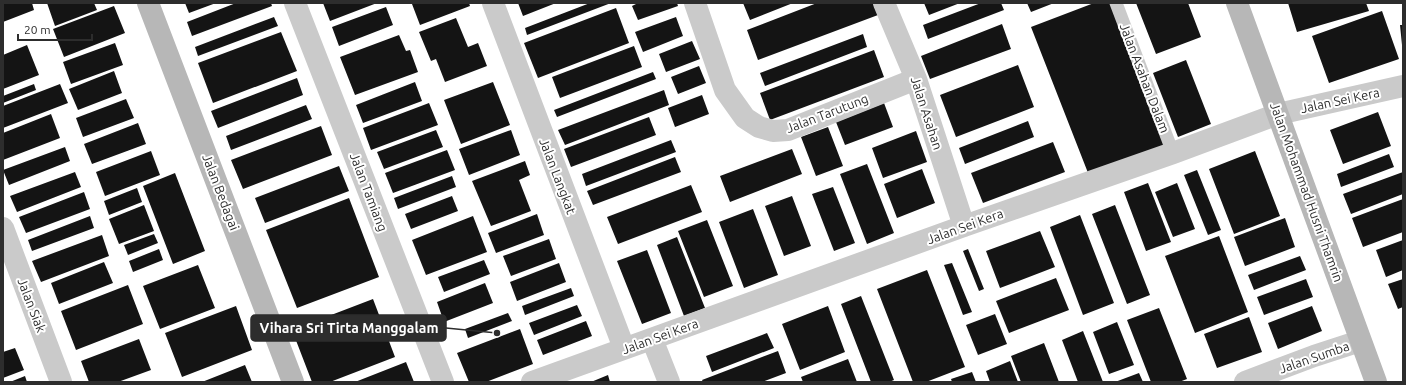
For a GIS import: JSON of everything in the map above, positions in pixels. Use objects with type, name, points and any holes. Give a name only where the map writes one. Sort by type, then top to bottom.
[{"type":"main road","name":"Jalan Bedagai","points":[[148,3],[293,382]]},
{"type":"main road","name":"Jalan Mohammad Husni Thamrin","points":[[1237,3],[1376,382]]},
{"type":"street","name":"Jalan Tamiang","points":[[295,3],[443,382]]},
{"type":"street","name":"Jalan Langkat","points":[[493,3],[624,348]]},
{"type":"street","name":"Jalan Tarutung","points":[[695,3],[725,90],[745,118],[759,127],[773,131],[788,130],[916,79]]},
{"type":"street","name":"Jalan Asahan","points":[[884,3],[916,79],[964,226]]},
{"type":"street","name":"Jalan Sei Kera","points":[[532,382],[964,226],[1173,153],[1278,114],[1403,86]]},
{"type":"street","name":"Jalan Siak","points":[[3,228],[61,382]]},
{"type":"street","points":[[652,339],[669,382]]},
{"type":"street","name":"Jalan Sumba","points":[[1245,382],[1314,356],[1360,341]]},
{"type":"lane","name":"Jalan Asahan Dalam","points":[[1116,3],[1173,153]]},
{"type":"building","points":[[3,3],[32,3],[34,10],[3,22]]},
{"type":"building","points":[[47,3],[94,3],[97,10],[55,26]]},
{"type":"building","points":[[185,3],[216,3],[189,13]]},
{"type":"building","points":[[236,3],[271,3],[272,6],[192,36],[187,22]]},
{"type":"building","points":[[323,3],[377,3],[330,21]]},
{"type":"building","points":[[469,3],[470,6],[420,25],[412,4]]},
{"type":"building","points":[[518,3],[556,3],[523,16]]},
{"type":"building","points":[[590,3],[611,3],[527,35],[525,28]]},
{"type":"building","points":[[635,3],[677,3],[678,6],[638,20],[632,6],[636,4]]},
{"type":"building","points":[[743,3],[793,3],[750,20]]},
{"type":"building","points":[[817,3],[873,3],[878,15],[758,60],[747,30]]},
{"type":"building","points":[[924,3],[960,3],[929,15]]},
{"type":"building","points":[[981,3],[1001,3],[1004,10],[928,39],[923,25]]},
{"type":"building","points":[[1027,3],[1054,3],[1031,12]]},
{"type":"building","points":[[1094,3],[1110,3],[1167,149],[1090,178],[1031,27]]},
{"type":"building","points":[[1136,3],[1188,3],[1201,37],[1156,54]]},
{"type":"building","points":[[1288,3],[1366,3],[1369,11],[1297,32]]},
{"type":"building","points":[[114,6],[125,33],[64,57],[53,29]]},
{"type":"building","points":[[386,7],[393,25],[339,46],[332,27]]},
{"type":"building","points":[[616,8],[629,43],[538,78],[524,43]]},
{"type":"building","points":[[1382,11],[1399,59],[1329,83],[1312,36]]},
{"type":"building","points":[[274,17],[278,26],[198,56],[195,47]]},
{"type":"building","points":[[676,17],[683,36],[643,52],[635,32]]},
{"type":"building","points":[[456,18],[468,47],[478,43],[487,66],[445,82],[436,59],[431,61],[419,32]]},
{"type":"building","points":[[1002,24],[1011,49],[930,79],[921,56]]},
{"type":"building","points":[[1400,25],[1403,25],[1403,45],[1402,45]]},
{"type":"building","points":[[281,32],[297,71],[213,103],[198,63]]},
{"type":"building","points":[[863,34],[867,47],[765,86],[760,73]]},
{"type":"building","points":[[399,35],[406,51],[410,50],[418,72],[355,95],[340,57]]},
{"type":"building","points":[[692,41],[700,59],[666,72],[659,54]]},
{"type":"building","points":[[115,43],[123,65],[71,84],[63,62]]},
{"type":"building","points":[[27,45],[39,75],[3,89],[3,55]]},
{"type":"building","points":[[634,46],[642,67],[560,98],[552,77]]},
{"type":"building","points":[[874,50],[884,77],[770,120],[760,93]]},
{"type":"building","points":[[1186,60],[1211,124],[1178,137],[1153,73]]},
{"type":"building","points":[[1018,65],[1034,107],[956,137],[940,95]]},
{"type":"building","points":[[699,66],[706,83],[678,94],[671,77]]},
{"type":"building","points":[[114,71],[122,93],[78,110],[69,89]]},
{"type":"building","points":[[653,72],[656,79],[557,117],[554,110]]},
{"type":"building","points":[[297,78],[303,95],[218,128],[211,111]]},
{"type":"building","points":[[415,82],[422,101],[363,123],[356,105]]},
{"type":"building","points":[[493,82],[510,125],[461,144],[444,100]]},
{"type":"building","points":[[34,84],[36,90],[3,103],[3,96]]},
{"type":"building","points":[[60,84],[68,103],[3,128],[3,106]]},
{"type":"building","points":[[664,90],[669,105],[565,145],[558,130]]},
{"type":"building","points":[[702,95],[709,114],[675,127],[668,108]]},
{"type":"building","points":[[126,99],[134,118],[83,137],[76,118]]},
{"type":"building","points":[[429,103],[438,125],[371,150],[363,128]]},
{"type":"building","points":[[884,103],[893,127],[845,145],[836,122]]},
{"type":"building","points":[[306,105],[312,119],[231,150],[226,136]]},
{"type":"building","points":[[1378,112],[1391,146],[1343,164],[1330,130]]},
{"type":"building","points":[[51,114],[60,138],[3,160],[3,133]]},
{"type":"building","points":[[649,117],[656,135],[571,167],[564,149]]},
{"type":"building","points":[[1028,121],[1034,137],[965,164],[959,148]]},
{"type":"building","points":[[138,123],[146,144],[92,164],[84,144]]},
{"type":"building","points":[[321,126],[332,155],[243,189],[231,160]]},
{"type":"building","points":[[828,127],[843,166],[816,176],[801,137]]},
{"type":"building","points":[[436,130],[443,147],[384,169],[377,152]]},
{"type":"building","points":[[511,130],[520,155],[469,175],[459,149]]},
{"type":"building","points":[[916,131],[927,162],[883,178],[872,148]]},
{"type":"building","points":[[671,140],[676,152],[586,186],[582,174]]},
{"type":"building","points":[[1053,142],[1065,172],[983,203],[971,173]]},
{"type":"building","points":[[65,147],[70,161],[9,185],[3,170]]},
{"type":"building","points":[[792,149],[802,174],[730,202],[720,176]]},
{"type":"building","points":[[447,150],[455,170],[393,193],[385,173]]},
{"type":"building","points":[[151,151],[160,175],[105,196],[96,172]]},
{"type":"building","points":[[1255,151],[1280,216],[1234,234],[1209,169]]},
{"type":"building","points":[[1389,154],[1394,167],[1341,187],[1337,174]]},
{"type":"building","points":[[675,157],[681,172],[593,205],[587,191]]},
{"type":"building","points":[[525,161],[530,175],[519,180],[531,211],[491,226],[472,181]]},
{"type":"building","points":[[867,164],[894,233],[867,244],[840,174]]},
{"type":"building","points":[[339,166],[349,191],[265,223],[255,198]]},
{"type":"building","points":[[922,169],[935,203],[897,218],[884,184]]},
{"type":"building","points":[[1197,170],[1221,230],[1208,235],[1184,175]]},
{"type":"building","points":[[75,172],[81,187],[17,212],[10,196]]},
{"type":"building","points":[[1403,172],[1403,194],[1351,214],[1343,194]]},
{"type":"building","points":[[175,173],[205,251],[173,264],[143,186]]},
{"type":"building","points":[[452,176],[456,187],[398,209],[394,198]]},
{"type":"building","points":[[1148,183],[1171,242],[1146,251],[1124,192]]},
{"type":"building","points":[[1177,183],[1195,229],[1173,237],[1155,192]]},
{"type":"building","points":[[691,185],[702,212],[618,244],[607,217]]},
{"type":"building","points":[[833,187],[855,243],[834,251],[812,194]]},
{"type":"building","points":[[137,188],[142,202],[109,215],[104,201]]},
{"type":"building","points":[[84,192],[90,209],[26,233],[19,217]]},
{"type":"building","points":[[452,196],[458,211],[411,229],[405,214]]},
{"type":"building","points":[[792,196],[811,246],[784,256],[765,206]]},
{"type":"building","points":[[349,198],[379,277],[297,308],[266,230]]},
{"type":"building","points":[[1403,199],[1403,232],[1363,247],[1352,218]]},
{"type":"building","points":[[144,205],[154,231],[119,244],[109,219]]},
{"type":"building","points":[[1115,205],[1150,295],[1127,304],[1092,214]]},
{"type":"building","points":[[753,209],[778,275],[744,288],[719,222]]},
{"type":"building","points":[[537,214],[544,235],[496,253],[488,233]]},
{"type":"building","points":[[1080,215],[1114,303],[1083,315],[1050,227]]},
{"type":"building","points":[[90,216],[94,228],[32,251],[28,240]]},
{"type":"building","points":[[473,216],[487,252],[426,275],[412,240]]},
{"type":"building","points":[[1285,218],[1295,247],[1245,266],[1234,237]]},
{"type":"building","points":[[707,220],[733,286],[704,297],[678,231]]},
{"type":"building","points":[[1040,231],[1055,267],[1000,288],[986,251]]},
{"type":"building","points":[[154,234],[158,243],[128,255],[124,245]]},
{"type":"building","points":[[102,235],[109,256],[41,282],[32,261]]},
{"type":"building","points":[[1219,236],[1248,312],[1195,333],[1165,256]]},
{"type":"building","points":[[677,237],[705,308],[684,316],[657,245]]},
{"type":"building","points":[[549,239],[556,259],[511,276],[503,256]]},
{"type":"building","points":[[1403,240],[1403,270],[1386,277],[1376,250]]},
{"type":"building","points":[[159,249],[163,260],[133,272],[129,261]]},
{"type":"building","points":[[968,249],[984,289],[979,291],[963,251]]},
{"type":"building","points":[[647,250],[671,313],[642,324],[617,261]]},
{"type":"building","points":[[1300,256],[1306,270],[1254,290],[1248,275]]},
{"type":"building","points":[[484,260],[490,274],[444,292],[438,277]]},
{"type":"building","points":[[104,262],[113,283],[59,304],[51,283]]},
{"type":"building","points":[[559,263],[566,282],[517,301],[510,282]]},
{"type":"building","points":[[952,263],[972,312],[963,315],[944,265]]},
{"type":"building","points":[[198,265],[215,308],[160,329],[143,286]]},
{"type":"building","points":[[927,270],[965,367],[926,382],[913,382],[877,289]]},
{"type":"building","points":[[1056,278],[1069,310],[1009,333],[996,301]]},
{"type":"building","points":[[1306,279],[1313,297],[1264,315],[1257,297]]},
{"type":"building","points":[[1403,279],[1403,307],[1398,309],[1388,284]]},
{"type":"building","points":[[485,283],[493,303],[444,322],[437,302]]},
{"type":"building","points":[[128,285],[143,324],[76,350],[61,311]]},
{"type":"building","points":[[571,288],[574,296],[525,315],[522,306]]},
{"type":"building","points":[[861,296],[894,380],[889,382],[871,382],[841,304]]},
{"type":"building","points":[[373,299],[395,357],[330,382],[312,382],[292,330]]},
{"type":"building","points":[[577,305],[582,316],[534,335],[529,323]]},
{"type":"building","points":[[236,306],[252,350],[182,377],[165,333]]},
{"type":"building","points":[[828,306],[845,352],[800,370],[782,324]]},
{"type":"building","points":[[1312,306],[1322,331],[1278,349],[1268,323]]},
{"type":"building","points":[[1159,308],[1187,379],[1179,382],[1151,382],[1127,320]]},
{"type":"building","points":[[508,313],[512,321],[468,338],[465,329]]},
{"type":"building","points":[[995,314],[1007,344],[978,355],[966,325]]},
{"type":"building","points":[[1249,317],[1262,352],[1217,368],[1204,334]]},
{"type":"building","points":[[586,321],[592,336],[543,355],[537,340]]},
{"type":"building","points":[[1117,322],[1134,365],[1109,374],[1093,332]]},
{"type":"building","points":[[520,329],[533,364],[486,382],[469,382],[457,353]]},
{"type":"building","points":[[1083,331],[1103,382],[1078,382],[1062,340]]},
{"type":"building","points":[[767,333],[774,348],[712,372],[706,356]]},
{"type":"building","points":[[139,339],[151,370],[118,382],[89,382],[81,361]]},
{"type":"building","points":[[1044,343],[1059,382],[1021,382],[1011,356]]},
{"type":"building","points":[[15,348],[24,370],[3,378],[3,352]]},
{"type":"building","points":[[778,351],[786,373],[762,382],[703,382],[702,380]]},
{"type":"building","points":[[848,359],[857,382],[803,382],[801,377]]},
{"type":"building","points":[[1010,361],[1018,382],[990,382],[986,371]]},
{"type":"building","points":[[406,362],[414,382],[355,382]]},
{"type":"building","points":[[245,365],[252,382],[202,382]]},
{"type":"building","points":[[972,372],[976,382],[952,382],[951,379]]},
{"type":"building","points":[[1139,373],[1143,382],[1115,382]]},
{"type":"building","points":[[608,375],[610,382],[591,382]]},
{"type":"building","points":[[25,376],[27,382],[10,382]]},
{"type":"place","name":"Vihara Sri Tirta Manggalam","points":[[497,333]]}]
